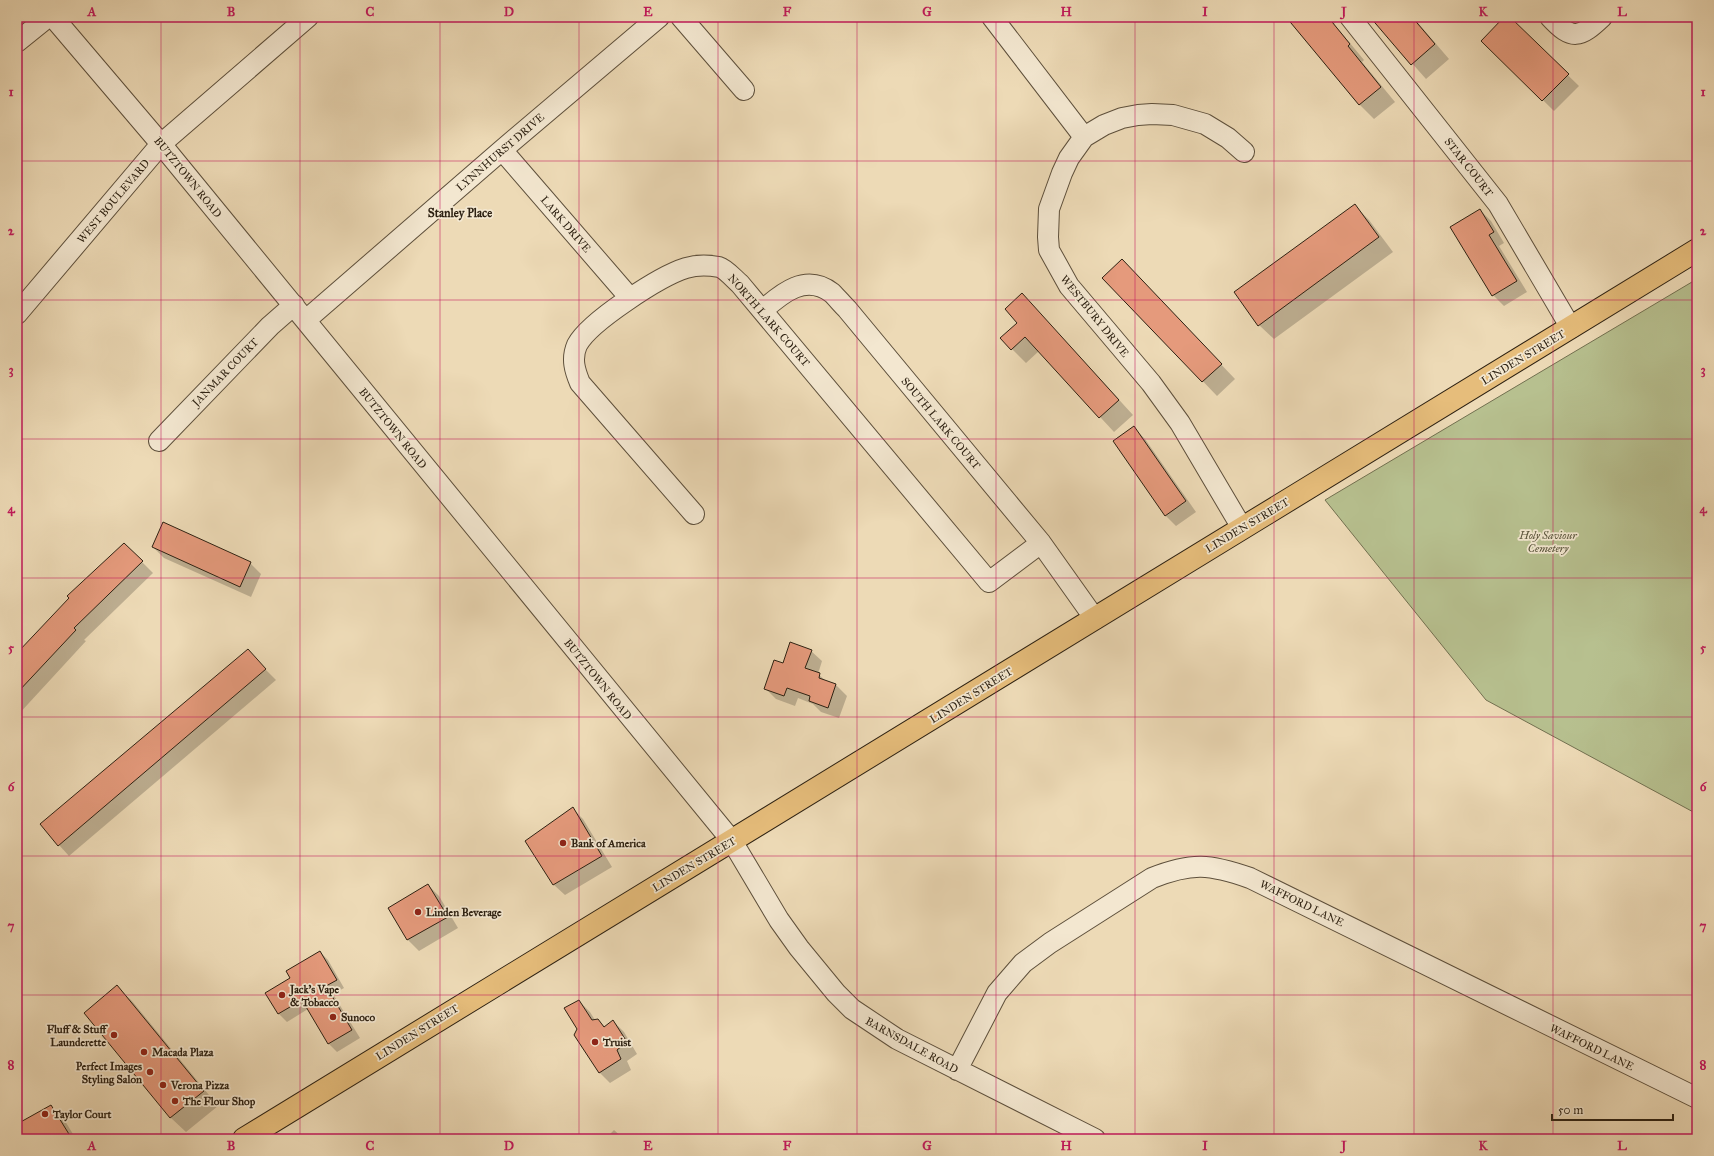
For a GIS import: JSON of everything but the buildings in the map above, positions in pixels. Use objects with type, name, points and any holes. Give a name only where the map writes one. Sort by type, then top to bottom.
[{"type":"main road","name":"LINDEN STREET","points":[[244,1139],[262,1132],[732,841],[1697,250]]},
{"type":"street","points":[[17,42],[48,17]]},
{"type":"street","name":"BUTZTOWN ROAD","points":[[53,17],[161,144],[732,841]]},
{"type":"street","name":"WEST BOULEVARD","points":[[17,314],[161,144],[308,17]]},
{"type":"street","name":"LYNNHURST DRIVE","points":[[300,313],[502,150],[659,17]]},
{"type":"street","points":[[681,17],[744,90]]},
{"type":"street","points":[[992,17],[1084,137],[1104,125],[1122,118],[1152,114],[1173,115],[1205,124],[1228,138],[1244,152]]},
{"type":"street","name":"STAR COURT","points":[[1350,17],[1498,204],[1571,328]]},
{"type":"street","points":[[1550,17],[1558,26],[1567,32],[1577,34],[1586,32],[1602,17]]},
{"type":"street","name":"WESTBURY DRIVE","points":[[1084,137],[1069,158],[1053,194],[1048,219],[1049,250],[1069,286],[1151,382],[1180,423],[1242,528]]},
{"type":"street","name":"LARK DRIVE","points":[[502,150],[630,298]]},
{"type":"street","name":"NORTH LARK COURT","points":[[694,514],[580,384],[573,360],[577,346],[584,335],[630,298],[674,273],[687,268],[705,266],[721,268],[740,284],[989,582],[1040,543]]},
{"type":"street","name":"SOUTH LARK COURT","points":[[763,310],[790,289],[815,285],[831,293],[847,310],[1040,543],[1095,618]]},
{"type":"street","name":"JANMAR COURT","points":[[159,441],[270,326],[300,313]]},
{"type":"street","name":"BARNSDALE ROAD","points":[[732,841],[780,920],[799,948],[836,993],[852,1009],[872,1024],[897,1039],[1095,1139]]},
{"type":"street","name":"WAFFORD LANE","points":[[957,1070],[997,993],[1023,963],[1050,943],[1152,878],[1170,871],[1190,866],[1207,866],[1224,869],[1250,878],[1697,1098]]},
{"type":"green space","name":"Holy Saviour Cemetery","points":[[1697,279],[1697,814],[1486,700],[1325,500]]},
{"type":"place","name":"Bank of America","points":[[563,843]]},
{"type":"place","name":"Linden Beverage","points":[[418,912]]},
{"type":"place","name":"Jack's Vape & Tobacco","points":[[282,995]]},
{"type":"place","name":"Sunoco","points":[[333,1017]]},
{"type":"place","name":"Fluff & Stuff Launderette","points":[[114,1035]]},
{"type":"place","name":"Truist","points":[[595,1042]]},
{"type":"place","name":"Macada Plaza","points":[[144,1052]]},
{"type":"place","name":"Perfect Images Styling Salon","points":[[150,1072]]},
{"type":"place","name":"Verona Pizza","points":[[163,1085]]},
{"type":"place","name":"The Flour Shop","points":[[175,1101]]},
{"type":"place","name":"Taylor Court","points":[[45,1114]]},
{"type":"district","name":"Stanley Place","points":[[460,213]]}]
